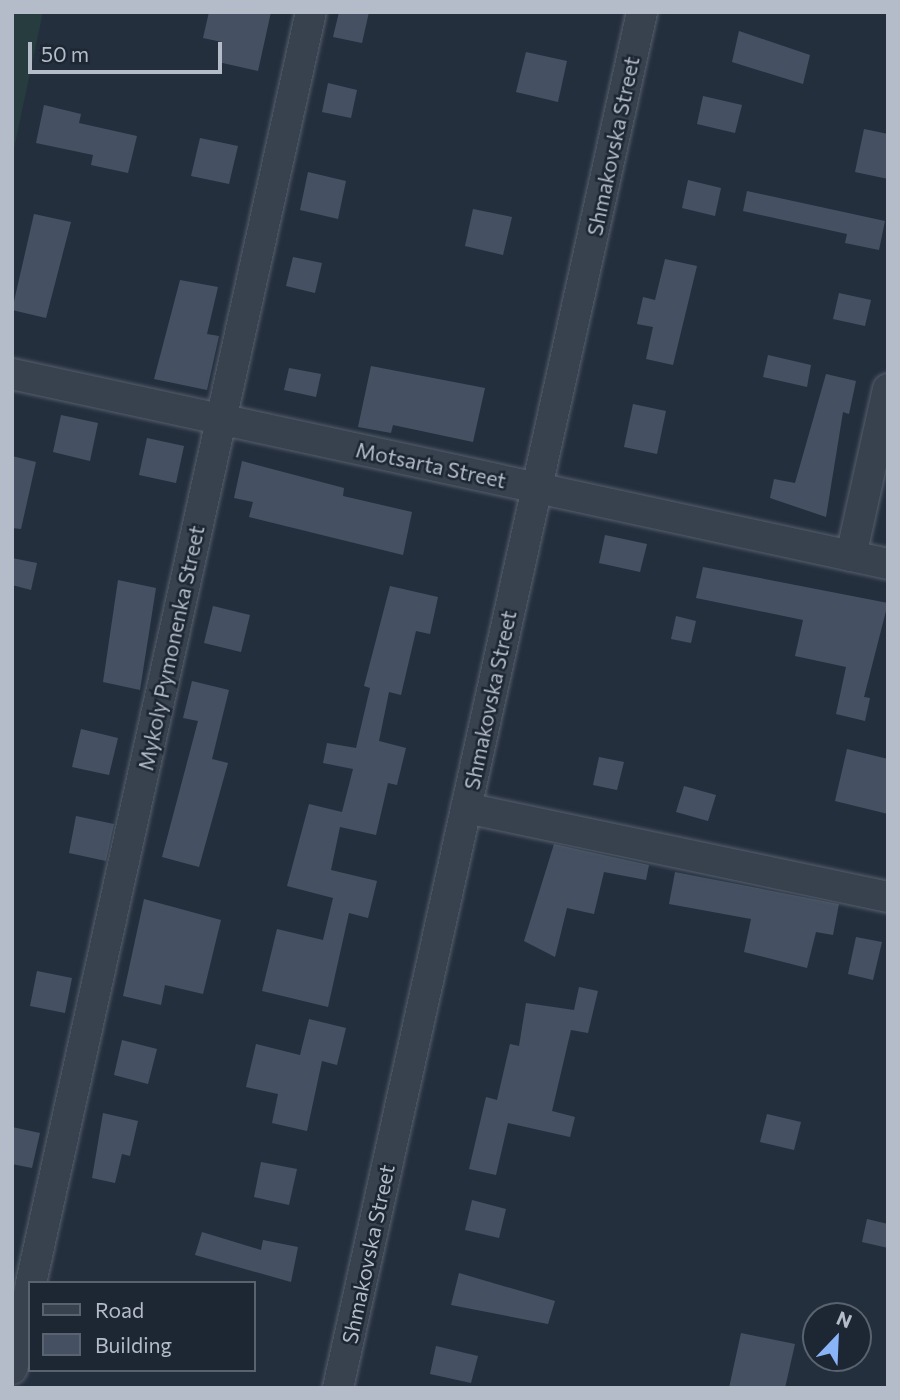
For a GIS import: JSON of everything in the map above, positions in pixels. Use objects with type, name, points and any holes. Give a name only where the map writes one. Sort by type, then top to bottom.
[{"type":"street","name":"Mykoly Pymonenka Street","points":[[31,1281],[311,12]]},
{"type":"street","name":"Shmakovska Street","points":[[338,1388],[642,12]]},
{"type":"street","name":"Motsarta Street","points":[[12,374],[888,564]]},
{"type":"street","points":[[851,556],[888,389]]},
{"type":"street","points":[[466,808],[888,897]]},
{"type":"street","points":[[12,1369],[28,1298]]},
{"type":"green space","points":[[12,12],[43,12],[12,158]]},
{"type":"building","points":[[209,12],[271,12],[258,71],[218,62],[222,42],[203,38]]},
{"type":"building","points":[[339,12],[369,12],[362,43],[333,37]]},
{"type":"building","points":[[739,31],[810,55],[803,84],[732,62]]},
{"type":"building","points":[[526,52],[567,61],[558,102],[516,92]]},
{"type":"building","points":[[328,83],[357,90],[351,118],[322,112]]},
{"type":"building","points":[[703,96],[742,105],[735,133],[697,124]]},
{"type":"building","points":[[44,105],[81,114],[79,123],[137,136],[128,173],[91,165],[93,155],[36,143]]},
{"type":"building","points":[[864,129],[888,134],[888,179],[855,172]]},
{"type":"building","points":[[200,138],[238,146],[229,184],[191,176]]},
{"type":"building","points":[[308,172],[346,181],[338,219],[300,210]]},
{"type":"building","points":[[688,180],[721,188],[715,216],[682,208]]},
{"type":"building","points":[[747,191],[885,221],[879,250],[845,243],[847,234],[743,211]]},
{"type":"building","points":[[473,209],[512,217],[503,255],[465,246]]},
{"type":"building","points":[[34,214],[71,222],[46,318],[12,310]]},
{"type":"building","points":[[293,257],[322,263],[315,293],[286,286]]},
{"type":"building","points":[[665,259],[697,266],[673,365],[646,359],[653,327],[637,324],[643,297],[655,300]]},
{"type":"building","points":[[180,280],[218,287],[207,334],[219,336],[207,390],[154,379]]},
{"type":"building","points":[[839,293],[871,300],[865,326],[833,319]]},
{"type":"building","points":[[768,355],[811,365],[807,387],[763,377]]},
{"type":"building","points":[[371,366],[485,388],[473,442],[393,425],[391,433],[358,427]]},
{"type":"building","points":[[289,368],[321,374],[316,397],[284,390]]},
{"type":"building","points":[[826,374],[856,381],[849,414],[843,412],[826,517],[770,498],[774,479],[795,483]]},
{"type":"building","points":[[633,404],[666,411],[657,454],[624,447]]},
{"type":"building","points":[[61,415],[98,423],[90,461],[53,452]]},
{"type":"building","points":[[147,438],[184,446],[176,483],[139,475]]},
{"type":"building","points":[[12,456],[36,462],[21,529],[12,528]]},
{"type":"building","points":[[242,461],[344,488],[343,496],[412,512],[403,555],[249,517],[253,502],[234,498]]},
{"type":"building","points":[[605,535],[647,544],[640,572],[599,563]]},
{"type":"building","points":[[12,558],[37,563],[31,590],[12,585]]},
{"type":"building","points":[[703,567],[888,603],[864,697],[870,698],[865,721],[836,714],[846,667],[795,656],[803,620],[696,598]]},
{"type":"building","points":[[118,580],[156,588],[140,690],[103,682]]},
{"type":"building","points":[[390,586],[438,597],[430,634],[416,631],[401,695],[389,692],[379,741],[406,748],[397,785],[388,783],[376,835],[340,827],[331,870],[377,881],[368,918],[349,913],[328,1007],[262,991],[277,929],[323,940],[333,898],[287,886],[309,804],[342,812],[353,769],[323,763],[327,743],[356,748],[370,688],[364,686]]},
{"type":"building","points":[[213,606],[250,615],[241,652],[204,643]]},
{"type":"building","points":[[676,616],[696,621],[691,643],[671,639]]},
{"type":"building","points":[[192,681],[229,690],[212,759],[228,763],[199,867],[162,857],[198,721],[183,718]]},
{"type":"building","points":[[81,729],[118,738],[109,775],[72,767]]},
{"type":"building","points":[[847,749],[888,759],[888,814],[835,801]]},
{"type":"building","points":[[599,757],[624,762],[617,790],[593,785]]},
{"type":"building","points":[[684,786],[716,795],[708,821],[676,812]]},
{"type":"building","points":[[76,816],[114,824],[106,861],[69,853]]},
{"type":"building","points":[[554,844],[649,865],[646,880],[604,872],[594,914],[567,908],[555,957],[524,941]]},
{"type":"building","points":[[675,872],[839,904],[833,935],[816,932],[807,968],[744,952],[751,919],[669,904]]},
{"type":"building","points":[[144,899],[221,920],[203,994],[165,985],[161,1005],[123,996]]},
{"type":"building","points":[[856,937],[882,942],[873,980],[848,974]]},
{"type":"building","points":[[37,971],[72,978],[65,1013],[30,1006]]},
{"type":"building","points":[[579,987],[598,991],[588,1033],[571,1030],[552,1111],[575,1117],[570,1137],[508,1123],[496,1175],[469,1169],[486,1097],[497,1100],[510,1044],[519,1046],[526,1003],[574,1010]]},
{"type":"building","points":[[309,1019],[346,1028],[337,1065],[322,1061],[307,1131],[272,1123],[278,1094],[246,1087],[256,1044],[300,1055]]},
{"type":"building","points":[[122,1040],[157,1049],[148,1084],[114,1075]]},
{"type":"building","points":[[103,1113],[138,1121],[130,1156],[122,1154],[115,1183],[92,1178]]},
{"type":"building","points":[[767,1114],[801,1122],[794,1150],[760,1142]]},
{"type":"building","points":[[12,1127],[40,1133],[32,1168],[12,1164]]},
{"type":"building","points":[[261,1162],[297,1169],[289,1205],[254,1197]]},
{"type":"building","points":[[472,1200],[506,1209],[499,1238],[465,1230]]},
{"type":"building","points":[[867,1219],[888,1224],[888,1248],[862,1242]]},
{"type":"building","points":[[202,1232],[261,1250],[263,1240],[298,1247],[291,1282],[195,1255]]},
{"type":"building","points":[[459,1273],[555,1301],[548,1324],[451,1305]]},
{"type":"building","points":[[741,1333],[795,1344],[785,1388],[729,1388]]},
{"type":"building","points":[[436,1346],[478,1356],[471,1383],[430,1374]]}]
